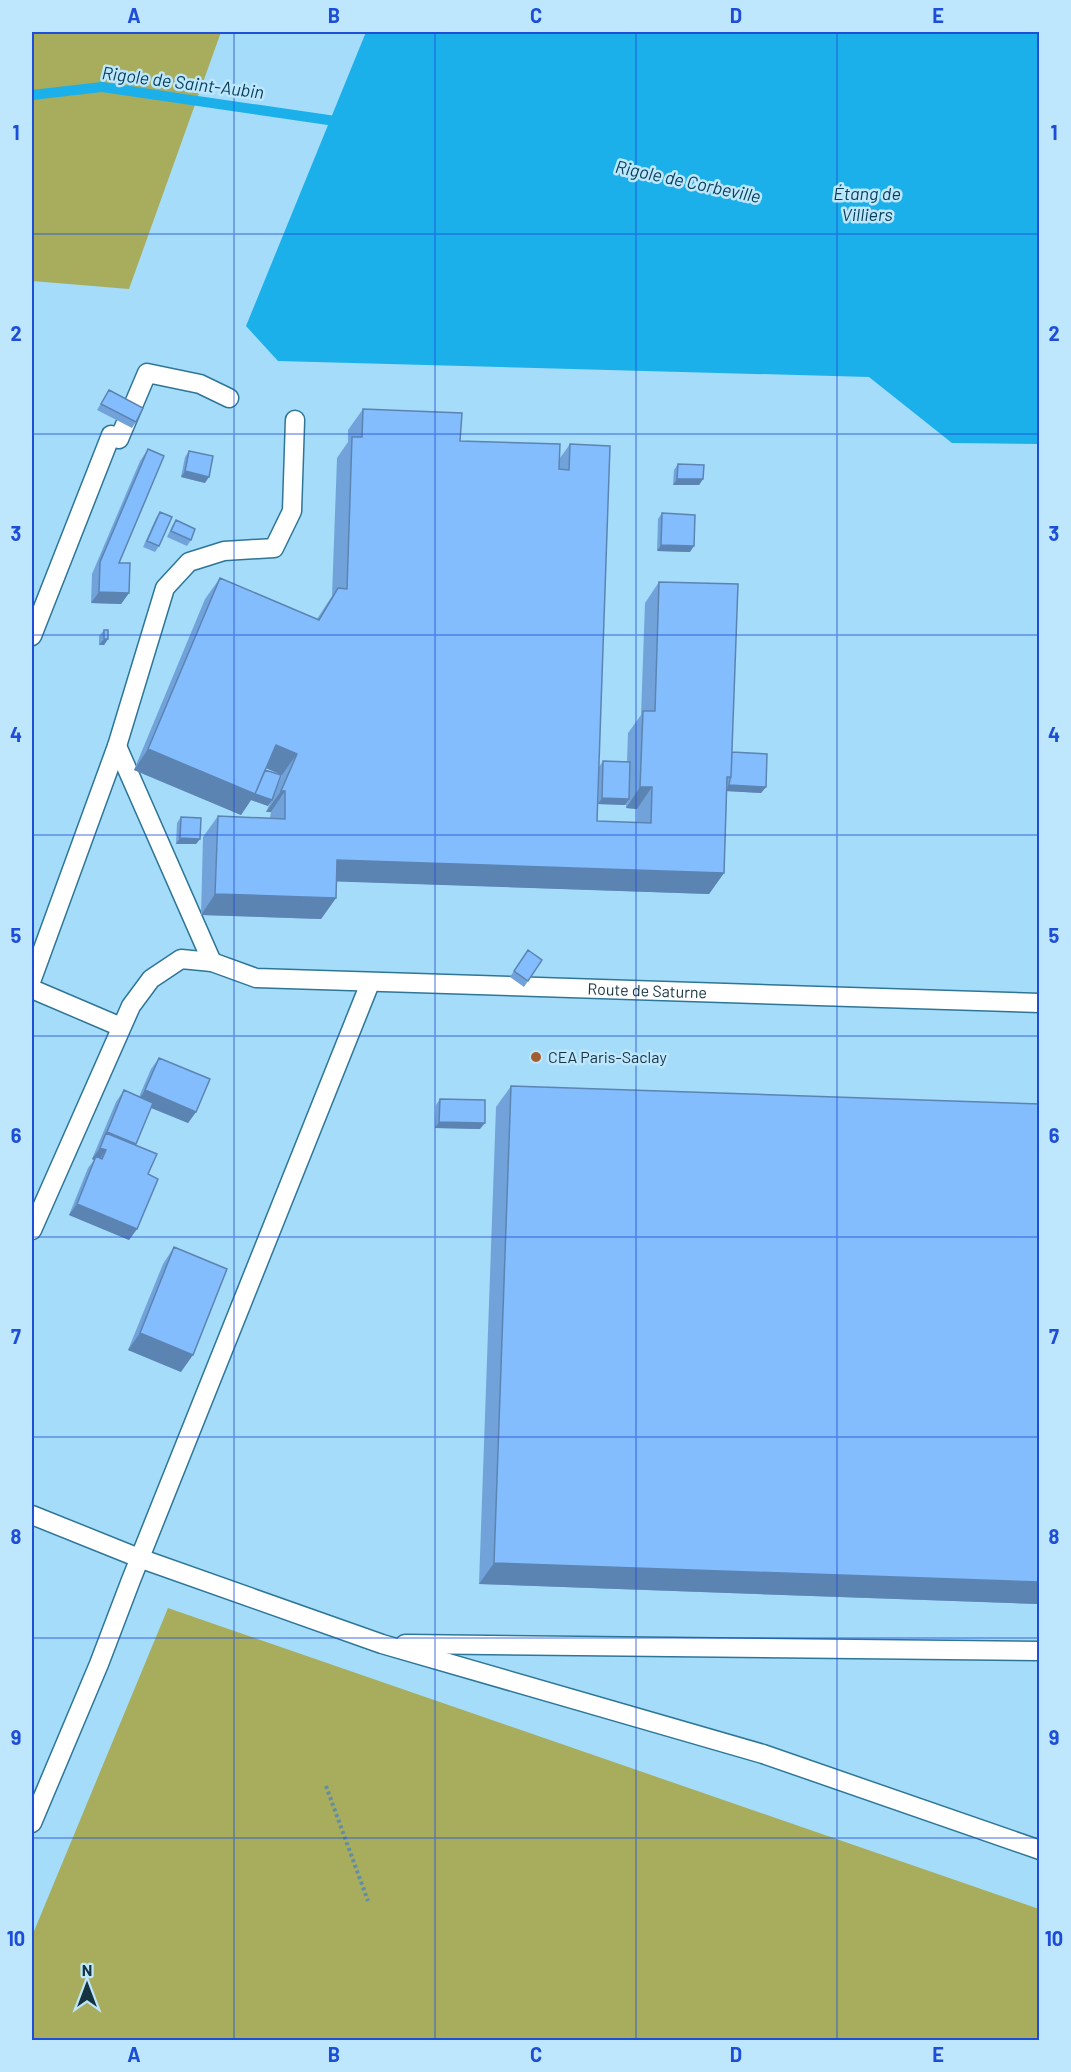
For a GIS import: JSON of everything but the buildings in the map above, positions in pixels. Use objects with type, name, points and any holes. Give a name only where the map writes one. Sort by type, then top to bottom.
[{"type":"lane","points":[[32,636],[111,435],[119,439],[147,373],[200,384],[229,398]]},
{"type":"lane","points":[[32,979],[117,747],[165,588],[189,562],[224,551],[273,548],[292,512],[295,420]]},
{"type":"lane","points":[[117,747],[212,963]]},
{"type":"lane","name":"Route de Saturne","points":[[32,1230],[131,1006],[151,979],[181,959],[212,963],[256,978],[1040,1003]]},
{"type":"lane","points":[[32,1823],[99,1664],[139,1558],[370,983]]},
{"type":"lane","points":[[32,989],[121,1027]]},
{"type":"lane","points":[[32,1515],[139,1558],[382,1644],[763,1754],[1040,1850]]},
{"type":"lane","points":[[382,1644],[1040,1651]]},
{"type":"path","points":[[326,1786],[368,1901]]},
{"type":"green space","points":[[32,32],[221,32],[129,289],[32,281]]},
{"type":"green space","points":[[168,1608],[1039,1909],[1039,2040],[32,2040],[32,1936]]},
{"type":"water","name":"Étang de Villiers","points":[[366,32],[1039,32],[1039,444],[952,443],[869,377],[278,361],[246,326]]},
{"type":"waterway","name":"Rigole de Saint-Aubin","points":[[32,95],[102,87],[342,122]]},
{"type":"place","name":"CEA Paris-Saclay","points":[[536,1057]]},
{"type":"water label","name":"Rigole de Corbeville","points":[[688,182]]}]
